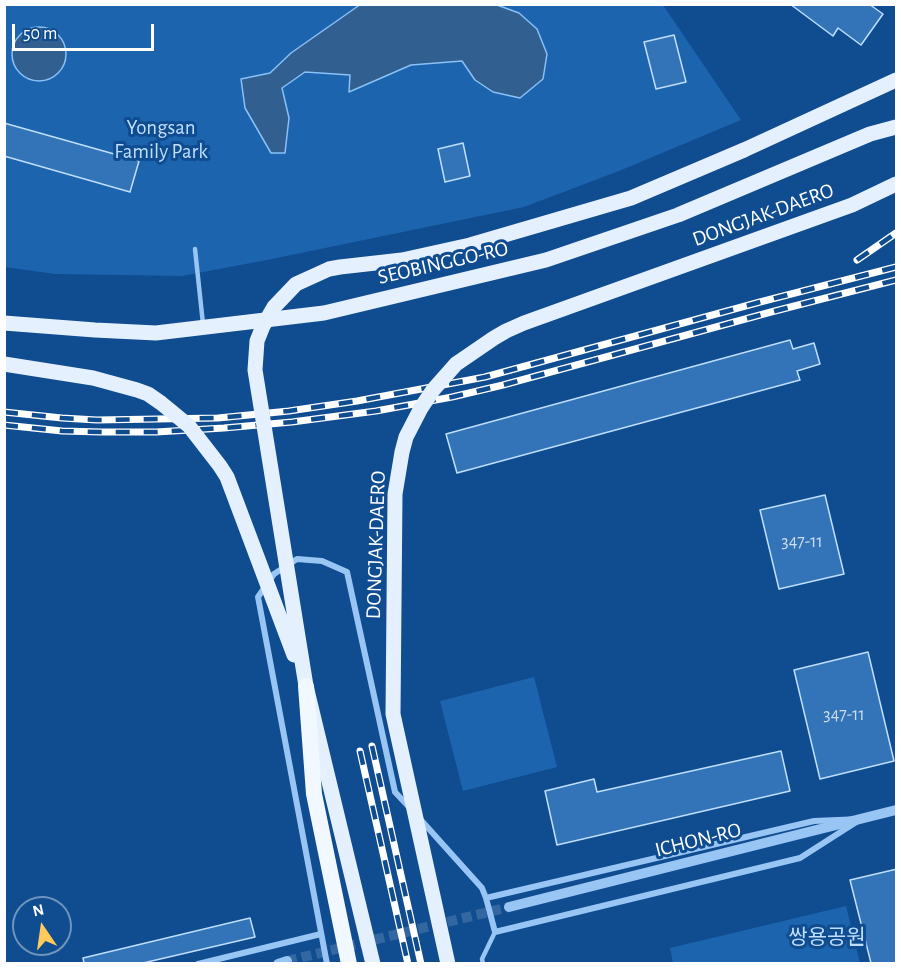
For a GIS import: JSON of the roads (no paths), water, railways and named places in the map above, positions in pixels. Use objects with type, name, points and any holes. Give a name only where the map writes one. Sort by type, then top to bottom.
[{"type":"highway","points":[[306,686],[314,794],[349,963]]},
{"type":"main road","points":[[373,963],[306,686],[255,370],[257,341],[274,307],[296,284],[328,269],[402,260],[470,245],[631,198],[744,150],[897,80]]},
{"type":"main road","name":"SEOBINGGO-RO","points":[[870,134],[897,117]]},
{"type":"main road","name":"SEOBINGGO-RO","points":[[4,323],[156,333],[324,313],[546,260],[678,215],[870,134],[897,127]]},
{"type":"main road","name":"DONGJAK-DAERO","points":[[448,963],[393,714],[395,494],[406,437],[422,408],[433,390],[456,364],[506,331],[852,205],[897,184]]},
{"type":"main road","points":[[4,364],[93,378],[137,390],[161,403],[189,426],[220,466],[229,483],[306,686]]},
{"type":"street","points":[[327,963],[258,597],[274,574],[297,559],[322,561],[347,572],[395,792],[482,888],[495,932],[800,858],[861,819]]},
{"type":"street","name":"ICHON-RO","points":[[509,907],[897,810]]},
{"type":"street","points":[[486,898],[814,821],[861,819]]},
{"type":"street","points":[[198,963],[321,934]]},
{"type":"lane","points":[[195,249],[204,327]]},
{"type":"lane","points":[[483,963],[482,959],[495,932]]},
{"type":"tunnel","points":[[287,961],[509,907]]},
{"type":"railway","points":[[857,260],[896,233]]},
{"type":"railway","points":[[4,412],[97,420],[218,418],[357,401],[485,377],[896,267]]},
{"type":"railway","points":[[4,425],[62,431],[156,432],[292,422],[376,411],[503,385],[896,280]]},
{"type":"railway","points":[[372,746],[421,964]]},
{"type":"railway","points":[[360,751],[408,964]]},
{"type":"park label","name":"Yongsan Family Park","points":[[161,140]]},
{"type":"park label","name":"쌍용공원","points":[[827,938]]}]
